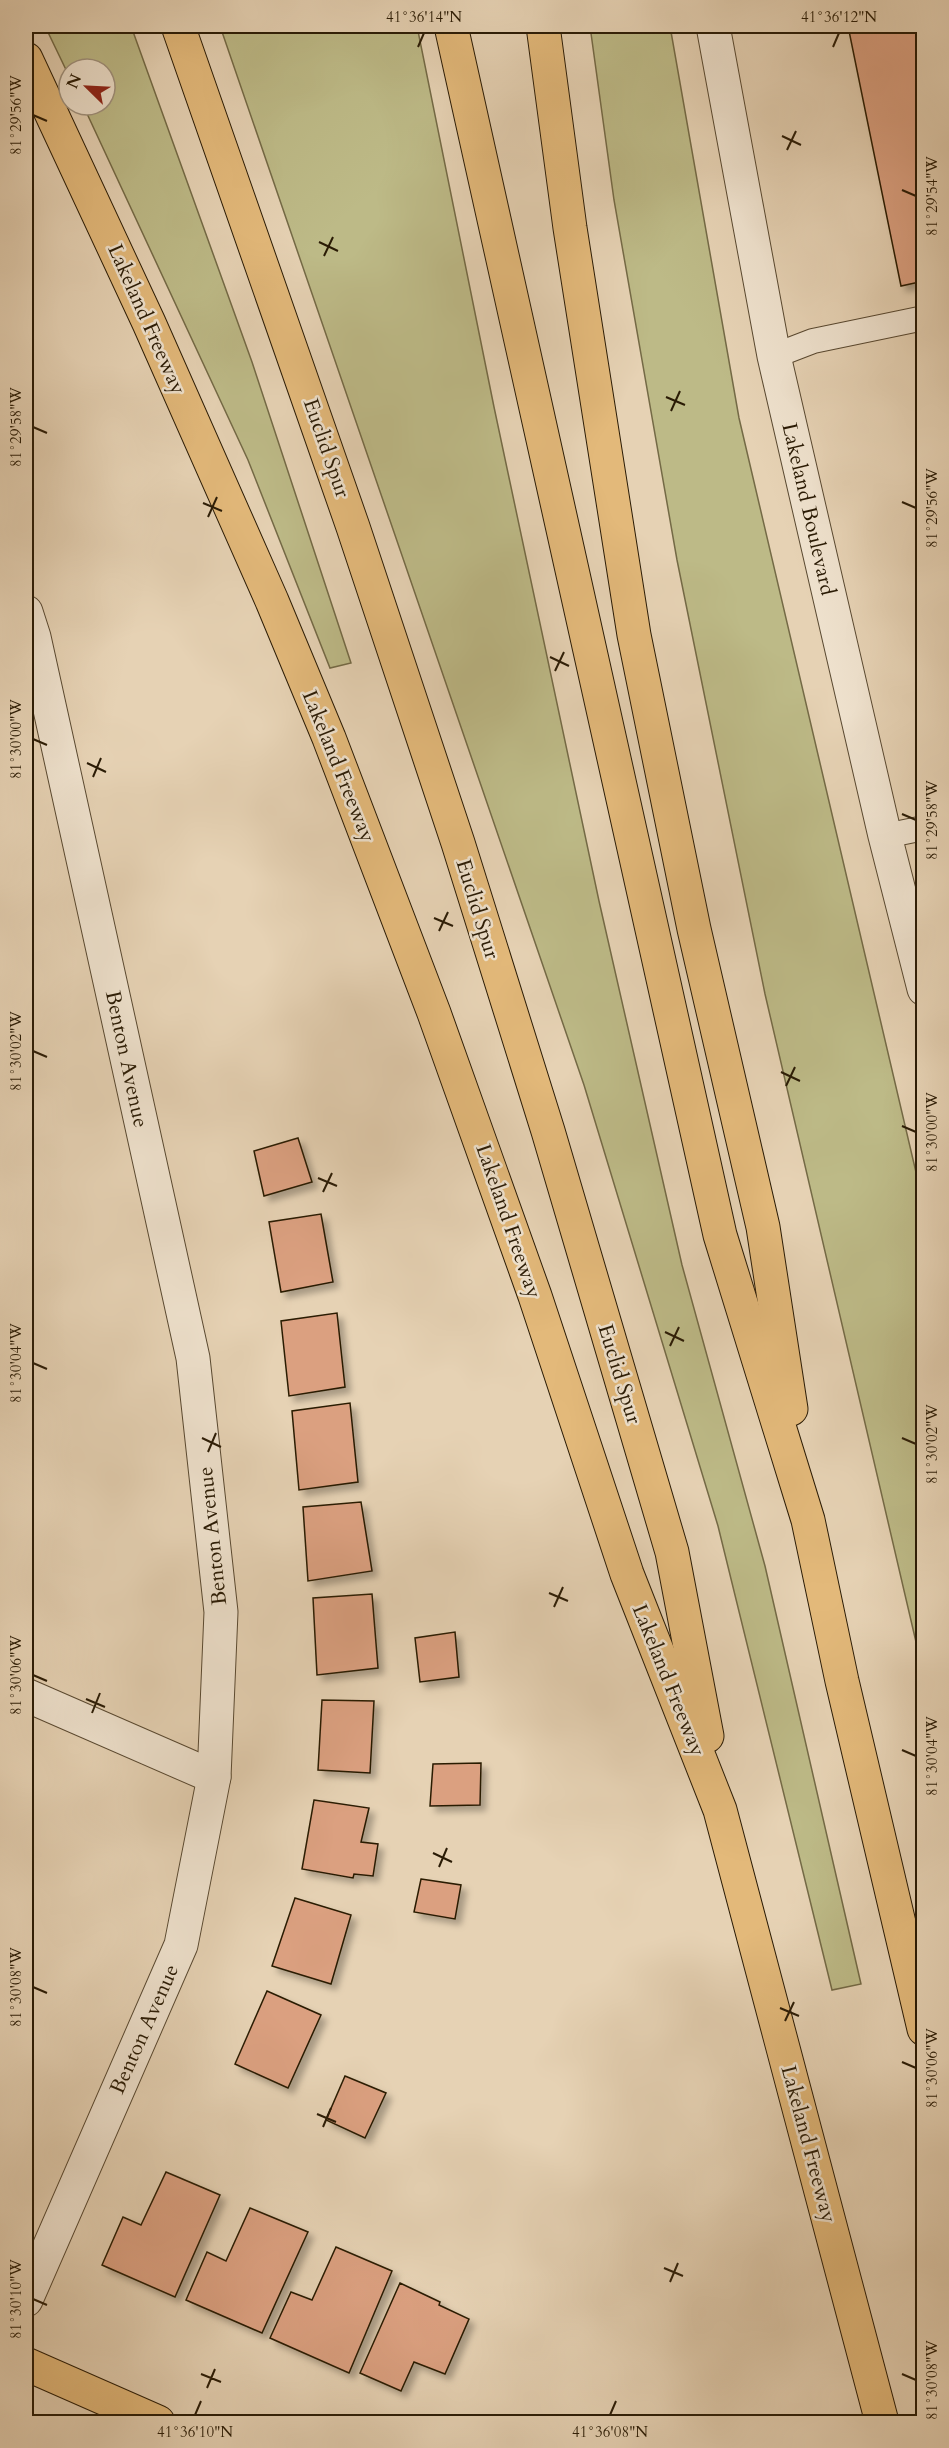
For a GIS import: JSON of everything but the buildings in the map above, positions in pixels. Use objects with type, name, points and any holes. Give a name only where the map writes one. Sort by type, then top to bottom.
[{"type":"main road","name":"Euclid Spur","points":[[178,26],[354,527],[458,843],[548,1131],[672,1552],[720,1810]]},
{"type":"main road","points":[[451,26],[720,1235],[808,1520]]},
{"type":"main road","points":[[543,26],[568,218],[634,635],[694,929],[763,1227],[808,1520],[842,1681],[924,2030]]},
{"type":"main road","name":"Lakeland Freeway","points":[[26,59],[80,171],[212,462],[329,738],[387,887],[485,1153],[584,1439],[627,1574],[720,1810],[882,2422]]},
{"type":"main road","points":[[26,2364],[158,2422]]},
{"type":"street","name":"Lakeland Boulevard","points":[[713,26],[774,356],[885,837],[924,989]]},
{"type":"street","name":"Benton Avenue","points":[[26,612],[34,637],[193,1358],[221,1612],[214,1777],[181,1945],[26,2300]]},
{"type":"street","points":[[26,1695],[214,1777]]},
{"type":"lane","points":[[774,356],[813,341],[924,318]]},
{"type":"lane","points":[[885,837],[924,828]]},
{"type":"shaded area","points":[[45,26],[131,26],[252,362],[351,663],[330,668],[248,460],[89,117],[117,117],[117,57],[60,57]]},
{"type":"shaded area","points":[[220,26],[417,26],[494,407],[599,901],[682,1265],[765,1566],[861,1984],[832,1990],[718,1526],[584,1085]]},
{"type":"shaded area","points":[[590,26],[670,26],[739,418],[923,1202],[923,1672],[765,994],[677,560],[614,200]]}]
